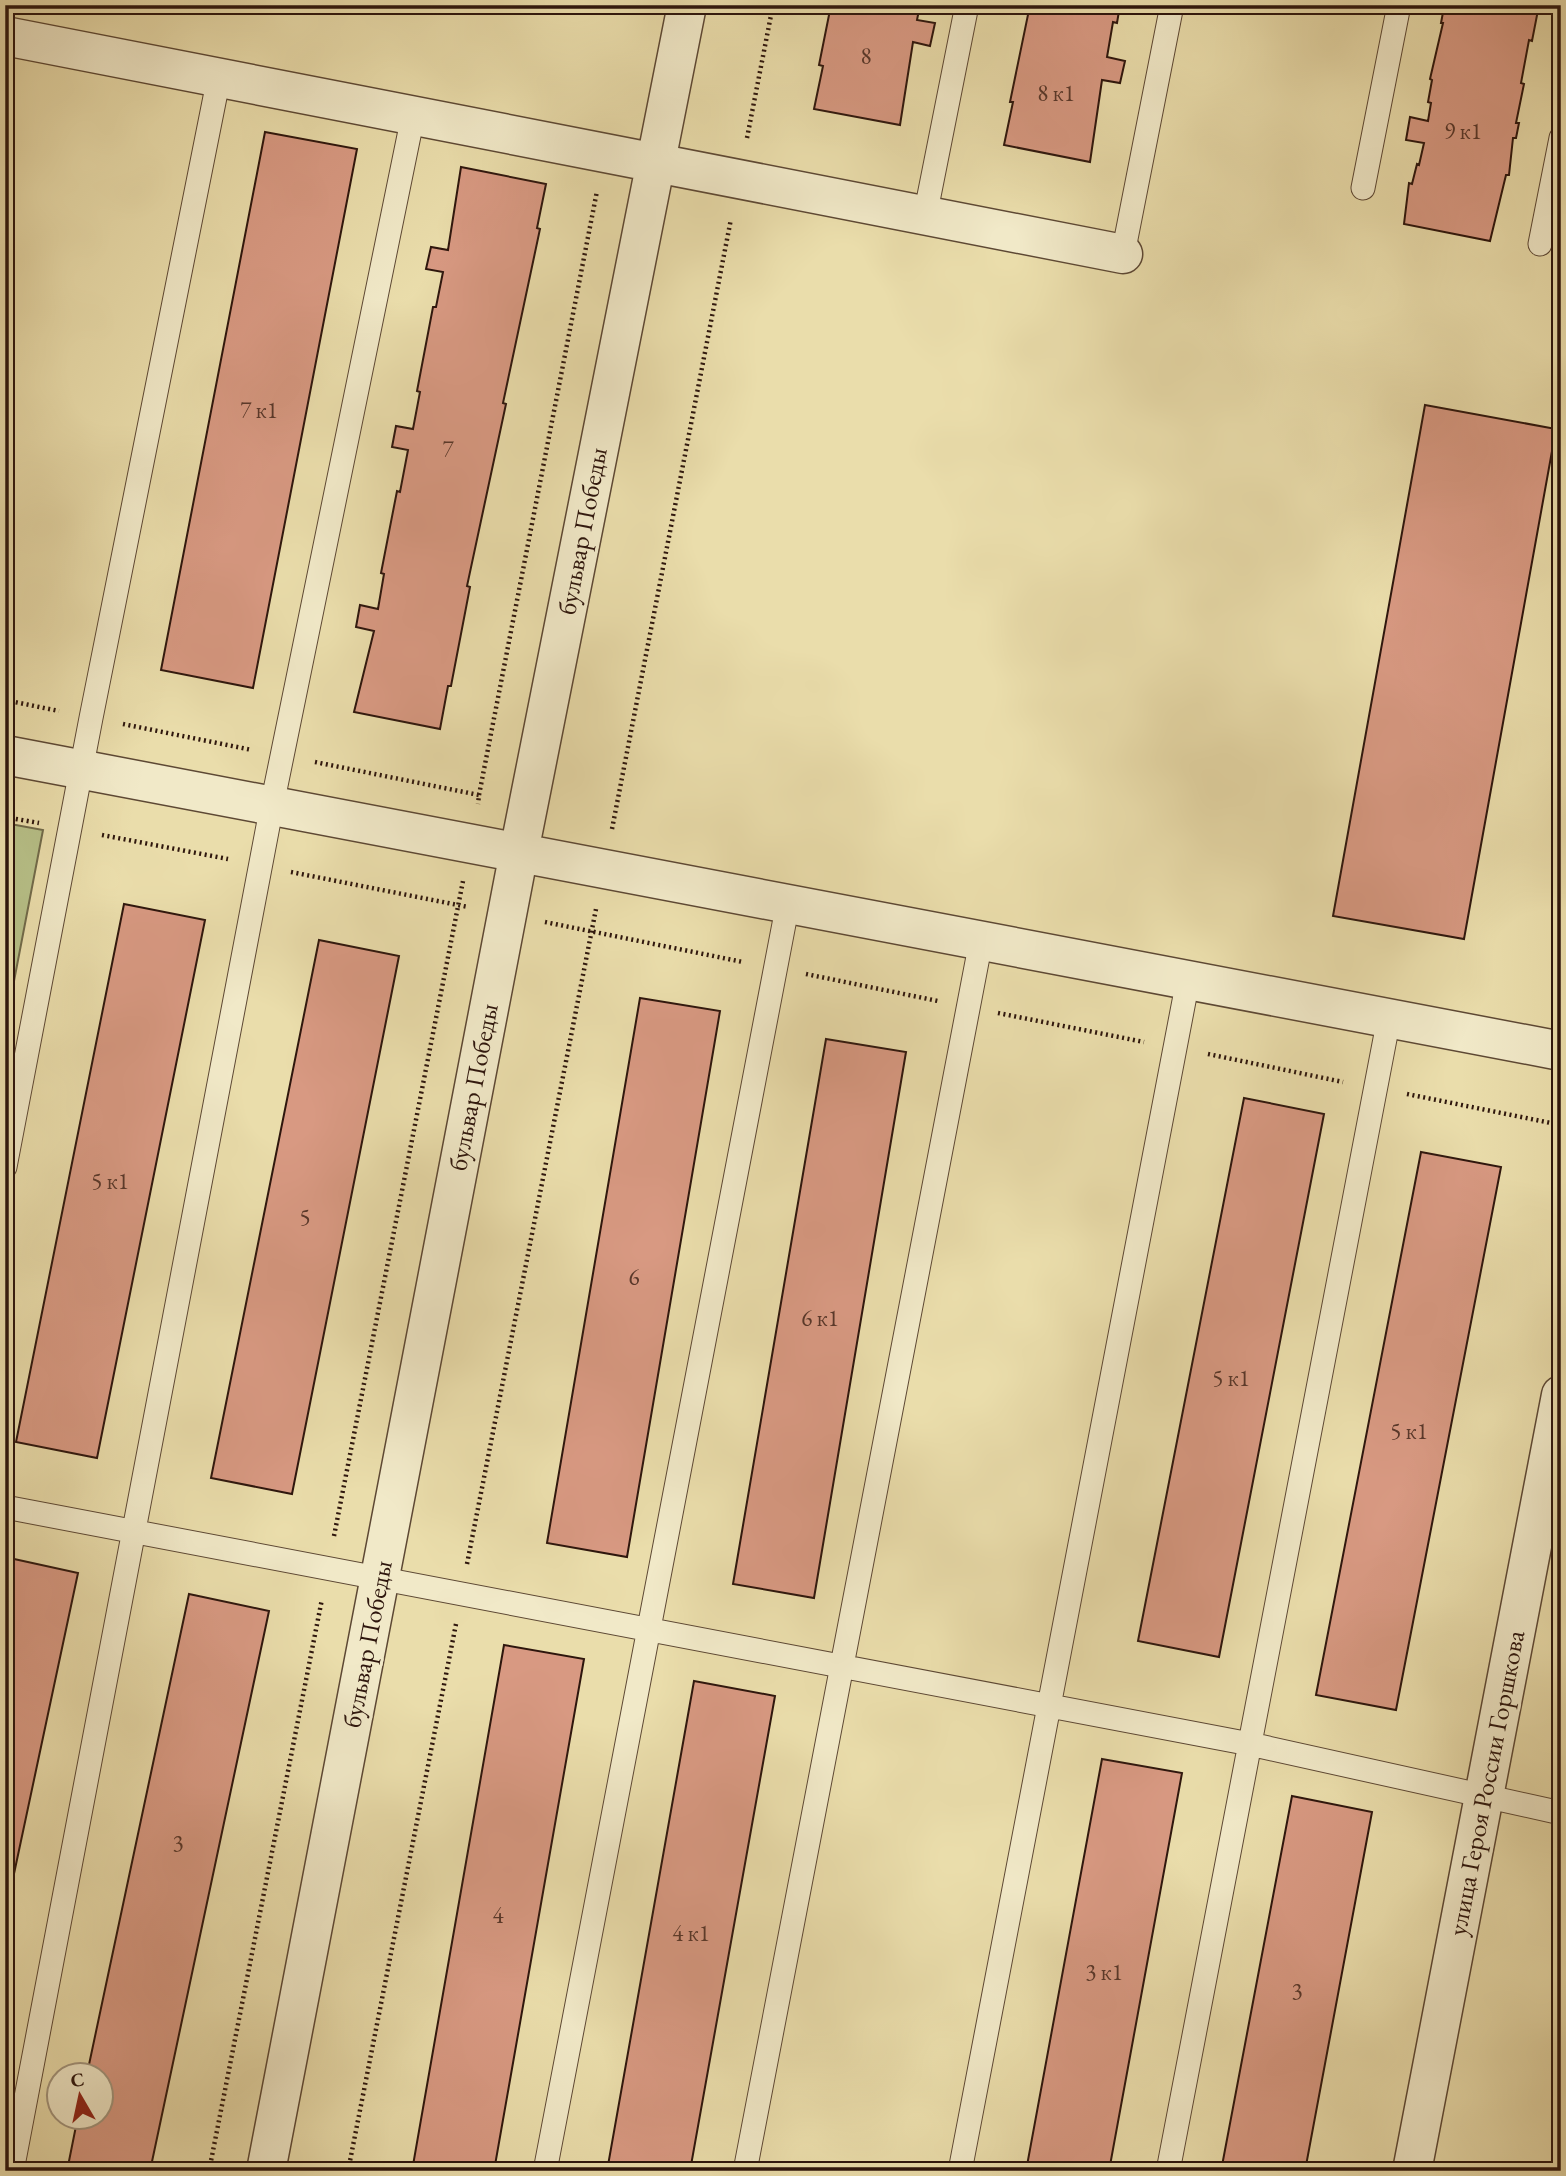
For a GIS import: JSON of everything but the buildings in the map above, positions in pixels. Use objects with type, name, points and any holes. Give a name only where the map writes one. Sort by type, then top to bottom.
[{"type":"street","name":"бульвар Победы","points":[[266,2171],[519,852],[687,5]]},
{"type":"street","points":[[5,36],[1123,254]]},
{"type":"street","points":[[5,755],[1561,1051]]},
{"type":"street","name":"улица Героя России Горшкова","points":[[1412,2171],[1561,1395]]},
{"type":"lane","points":[[925,216],[967,5]]},
{"type":"lane","points":[[1123,254],[1172,5]]},
{"type":"lane","points":[[1363,188],[1399,5]]},
{"type":"lane","points":[[5,1167],[91,718],[219,77]]},
{"type":"lane","points":[[12,2171],[272,805],[413,116]]},
{"type":"lane","points":[[1540,244],[1561,138]]},
{"type":"lane","points":[[545,2171],[788,904]]},
{"type":"lane","points":[[745,2171],[981,940]]},
{"type":"lane","points":[[960,2171],[1188,979]]},
{"type":"lane","points":[[1168,2171],[1389,1018]]},
{"type":"lane","points":[[5,1507],[1250,1744],[1561,1813]]},
{"type":"path","points":[[348,2171],[773,5]]},
{"type":"path","points":[[209,2171],[605,153]]},
{"type":"path","points":[[5,701],[479,795]]},
{"type":"green space","points":[[5,823],[43,830],[5,1028]]}]
